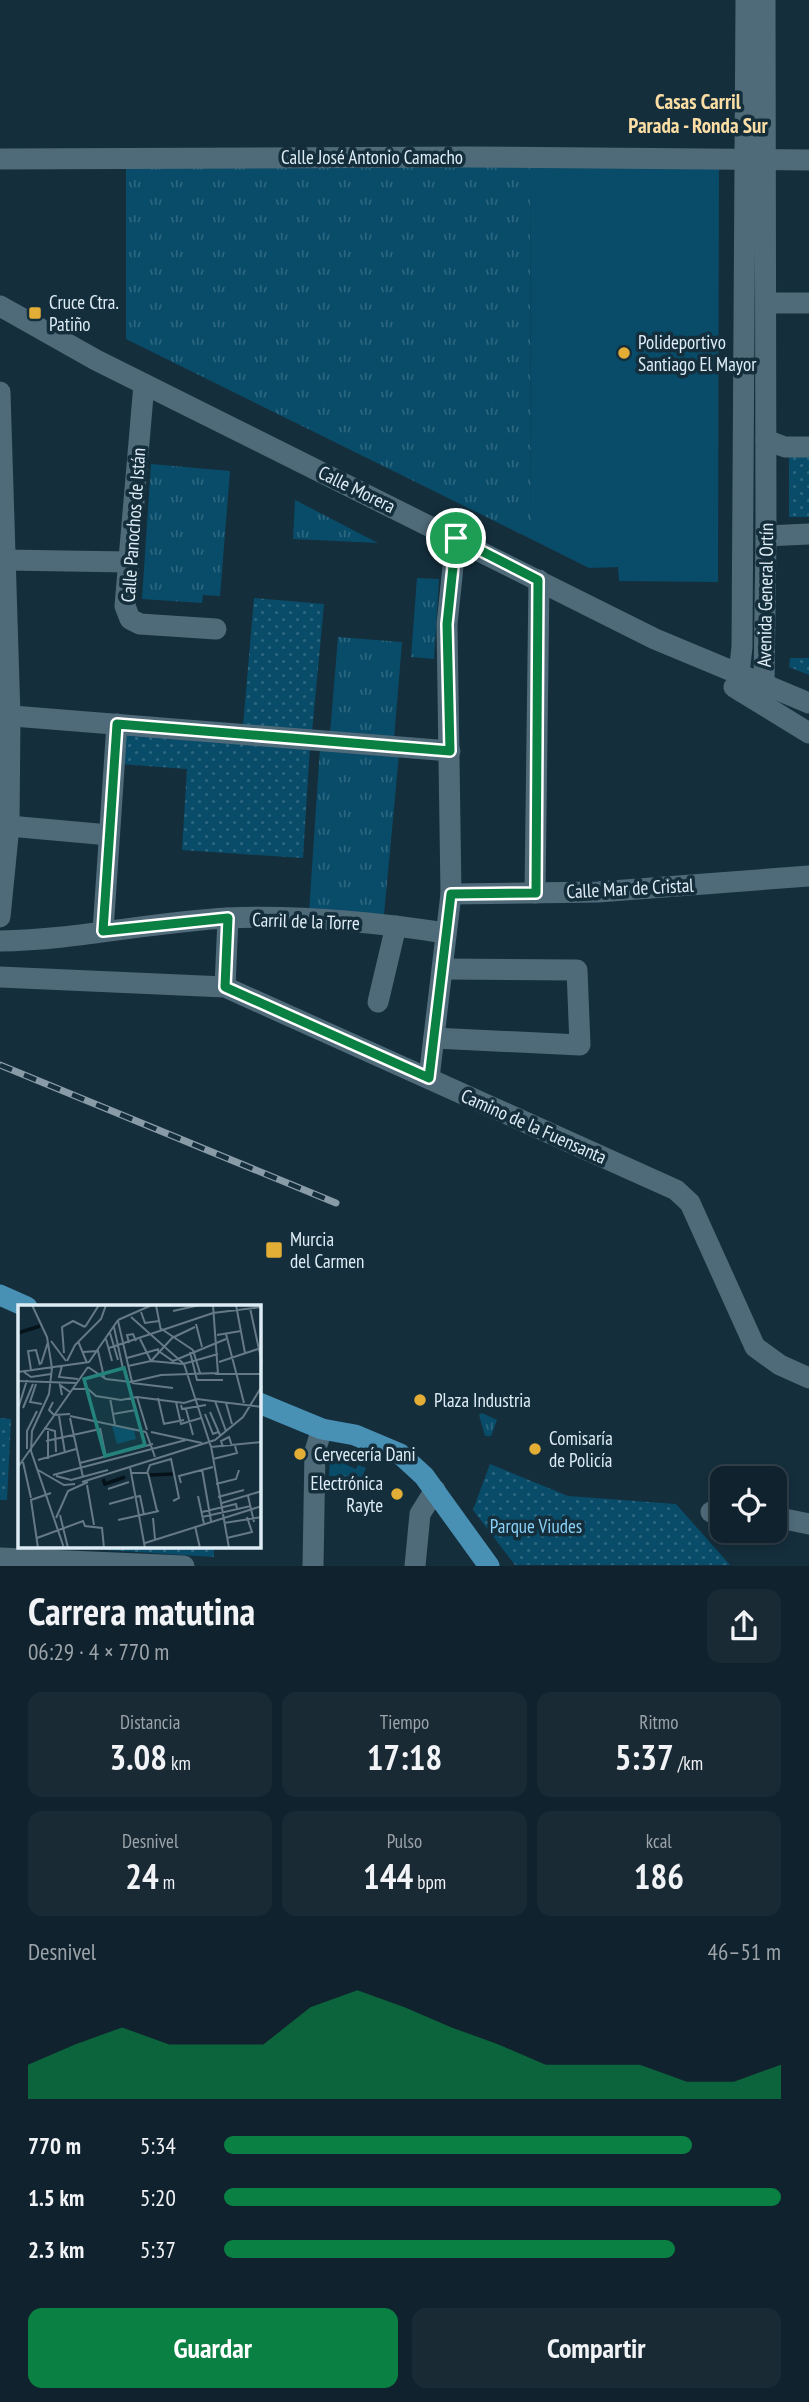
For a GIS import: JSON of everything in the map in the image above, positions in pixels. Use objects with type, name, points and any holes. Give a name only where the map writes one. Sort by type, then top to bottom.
[{"type":"main road","points":[[0,1295],[22,1305]]},
{"type":"main road","points":[[261,1404],[322,1429],[355,1435],[400,1454],[416,1467],[435,1490],[489,1566]]},
{"type":"street","name":"Avenida General Ortín","points":[[746,0],[741,683],[764,684],[765,0]]},
{"type":"street","name":"Calle José Antonio Camacho","points":[[0,159],[482,157],[766,160]]},
{"type":"street","points":[[766,160],[809,160]]},
{"type":"street","points":[[766,303],[809,303]]},
{"type":"street","name":"Calle Morera","points":[[0,306],[96,360],[741,683],[809,735]]},
{"type":"street","name":"Calle Morera","points":[[0,323],[96,360]]},
{"type":"street","name":"Calle Panochos de Istán","points":[[144,384],[125,606],[130,619],[141,624],[216,629]]},
{"type":"street","points":[[0,393],[4,560],[2,590],[9,825],[0,917]]},
{"type":"street","points":[[766,439],[785,447],[809,447]]},
{"type":"street","points":[[766,536],[809,534]]},
{"type":"street","points":[[429,1078],[451,894],[447,624],[456,538]]},
{"type":"street","points":[[4,560],[129,562]]},
{"type":"street","points":[[536,893],[538,580]]},
{"type":"street","points":[[764,684],[809,703]]},
{"type":"street","points":[[5,715],[450,751]]},
{"type":"street","points":[[103,931],[117,724]]},
{"type":"street","points":[[9,825],[110,830]]},
{"type":"street","name":"Calle Mar de Cristal","points":[[451,894],[598,892],[809,876]]},
{"type":"street","points":[[225,987],[228,918]]},
{"type":"street","name":"Carril de la Torre","points":[[0,942],[34,941],[228,918],[298,919],[396,926],[445,933]]},
{"type":"street","points":[[378,1002],[396,926]]},
{"type":"street","points":[[435,1038],[580,1045],[577,970],[443,969]]},
{"type":"street","name":"Camino de la Fuensanta","points":[[0,977],[225,987],[676,1190],[690,1203],[755,1347],[780,1365],[809,1378]]},
{"type":"street","points":[[313,1566],[315,1451],[322,1429]]},
{"type":"street","points":[[415,1566],[420,1514],[435,1490]]},
{"type":"street","points":[[787,1519],[809,1524]]},
{"type":"street","points":[[0,1559],[24,1563],[106,1554],[184,1566]]},
{"type":"green space","points":[[126,164],[530,167],[531,539],[126,339]]},
{"type":"green space","name":"Polideportivo Santiago El Mayor","points":[[530,167],[719,167],[718,582],[619,581],[618,567],[589,568],[531,539]]},
{"type":"green space","points":[[789,450],[809,450],[809,517],[789,517]]},
{"type":"green space","points":[[151,464],[230,471],[220,596],[203,595],[202,603],[142,599]]},
{"type":"green space","points":[[295,500],[378,543],[293,539]]},
{"type":"green space","points":[[417,578],[439,579],[434,659],[411,657]]},
{"type":"green space","points":[[254,598],[324,604],[312,732],[243,726]]},
{"type":"green space","points":[[338,637],[402,642],[394,739],[330,734]]},
{"type":"green space","points":[[790,658],[809,658],[809,675],[789,667]]},
{"type":"green space","points":[[122,733],[310,746],[303,858],[182,850],[187,769],[120,764]]},
{"type":"green space","points":[[320,748],[399,754],[384,915],[309,912]]},
{"type":"green space","points":[[482,1413],[497,1420],[491,1436],[485,1436],[479,1415]]},
{"type":"green space","points":[[0,1418],[11,1419],[7,1500],[0,1500]]},
{"type":"green space","points":[[330,1453],[346,1460],[345,1464],[356,1469],[358,1465],[366,1468],[362,1477],[329,1476]]},
{"type":"green space","name":"Parque Viudes","points":[[490,1464],[568,1496],[676,1504],[730,1565],[515,1565],[473,1510]]},
{"type":"green space","points":[[214,1548],[214,1557],[107,1550],[100,1549]]},
{"type":"railway","points":[[0,1065],[336,1203]]},
{"type":"place","name":"Cruce Ctra. Patiño","points":[[35,313]]},
{"type":"place","name":"Polideportivo Santiago El Mayor","points":[[624,353]]},
{"type":"place","name":"Murcia del Carmen","points":[[274,1250]]},
{"type":"place","name":"Plaza Industria","points":[[420,1400]]},
{"type":"place","name":"Comisaría de Policía","points":[[535,1449]]},
{"type":"place","name":"Cervecería Dani","points":[[300,1454]]},
{"type":"place","name":"Electrónica Rayte","points":[[397,1494]]},
{"type":"district","name":"Casas Carril Parada - Ronda Sur","points":[[698,114]]},
{"type":"route","points":[[456,538],[538,580],[536,893],[451,894],[429,1078],[225,987],[228,918],[103,931],[117,724],[450,751],[446,672],[447,624],[456,538]]}]
